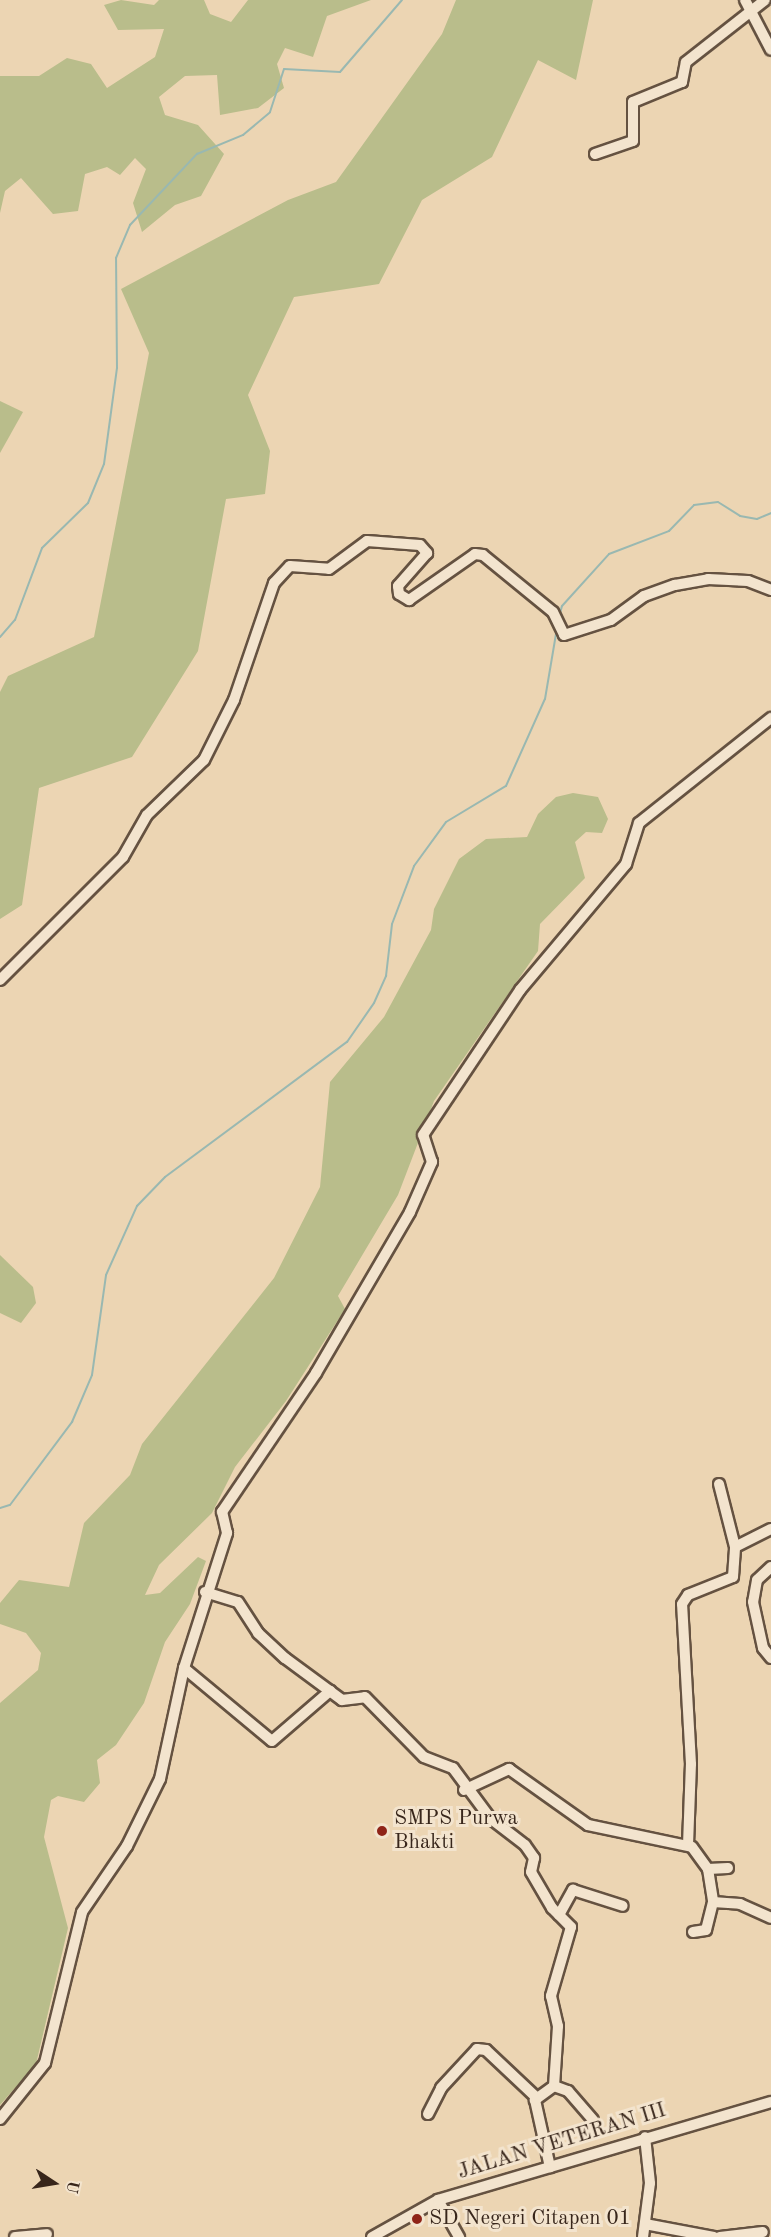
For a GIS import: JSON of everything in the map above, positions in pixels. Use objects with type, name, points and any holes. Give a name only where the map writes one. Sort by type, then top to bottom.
[{"type":"street","points":[[745,0],[771,50]]},
{"type":"street","points":[[595,154],[633,141],[633,102],[684,80],[686,62],[765,0]]},
{"type":"street","points":[[0,980],[123,857],[147,815],[204,760],[234,700],[271,591],[290,566],[329,569],[367,541],[420,545],[428,553],[398,586],[399,594],[409,600],[475,554],[483,555],[553,612],[564,635],[611,620],[644,596],[675,585],[708,579],[748,581],[771,590]]},
{"type":"street","points":[[0,2119],[52,2047],[82,1912],[127,1846],[154,1793],[205,1592],[227,1531],[222,1512],[316,1374],[417,1198],[432,1162],[422,1142],[425,1132],[520,990],[626,864],[639,822],[771,718]]},
{"type":"street","points":[[688,1845],[691,1764],[682,1604],[688,1594],[733,1576],[735,1547],[719,1484]]},
{"type":"street","points":[[735,1547],[771,1529]]},
{"type":"street","points":[[771,1567],[757,1580],[753,1602],[763,1648],[771,1658]]},
{"type":"street","points":[[205,1592],[238,1602],[258,1633],[330,1691],[347,1702],[365,1697],[424,1757],[453,1768],[464,1790],[495,1824],[525,1845],[534,1860],[531,1872],[571,1932],[551,1996],[558,2026],[554,2085],[537,2098]]},
{"type":"street","points":[[184,1668],[272,1741],[330,1691]]},
{"type":"street","points":[[464,1790],[509,1769],[588,1825],[688,1845],[708,1869],[712,1902],[706,1930],[693,1932]]},
{"type":"street","points":[[708,1869],[728,1868]]},
{"type":"street","points":[[559,1915],[573,1890],[623,1906]]},
{"type":"street","points":[[712,1902],[740,1904],[771,1918]]},
{"type":"street","points":[[428,2114],[441,2088],[477,2049],[486,2050],[537,2098],[550,2167]]},
{"type":"street","points":[[554,2085],[568,2091],[593,2120]]},
{"type":"street","name":"JALAN VETERAN III","points":[[372,2237],[387,2232],[438,2200],[645,2137],[771,2102]]},
{"type":"street","points":[[643,2237],[650,2183],[645,2137]]},
{"type":"street","points":[[438,2200],[459,2237]]},
{"type":"street","points":[[645,2224],[714,2237]]},
{"type":"street","points":[[720,2237],[763,2232]]},
{"type":"street","points":[[15,2237],[47,2234]]},
{"type":"green space","points":[[121,0],[154,5],[159,0],[204,0],[210,14],[231,22],[248,0],[371,0],[327,16],[313,57],[285,48],[277,64],[284,88],[258,108],[220,115],[217,75],[185,76],[159,97],[165,115],[198,125],[224,154],[201,196],[175,205],[142,232],[133,203],[146,169],[135,158],[120,175],[107,167],[85,174],[78,211],[53,214],[21,178],[5,191],[0,213],[0,76],[39,76],[67,58],[91,64],[107,88],[155,57],[164,29],[118,30],[104,5]]},
{"type":"green space","points":[[456,0],[593,0],[576,80],[538,60],[492,157],[422,200],[379,284],[294,297],[248,395],[270,451],[265,494],[226,499],[198,651],[132,757],[39,788],[22,905],[0,919],[0,692],[8,676],[94,637],[149,353],[121,289],[288,200],[336,182],[442,34]]},
{"type":"green space","points":[[0,401],[23,412],[0,453]]},
{"type":"green space","points":[[573,793],[598,797],[608,819],[602,833],[586,832],[575,842],[585,878],[540,924],[538,951],[434,1101],[398,1195],[338,1296],[345,1309],[286,1401],[235,1467],[212,1513],[159,1565],[145,1595],[160,1593],[198,1557],[206,1561],[190,1604],[165,1642],[144,1703],[116,1745],[97,1760],[100,1783],[84,1802],[58,1796],[51,1800],[44,1837],[68,1928],[36,2064],[0,2105],[0,1703],[38,1670],[41,1653],[26,1633],[0,1624],[0,1603],[19,1580],[69,1587],[84,1523],[130,1475],[142,1444],[274,1278],[320,1187],[330,1082],[384,1017],[431,930],[434,909],[459,859],[486,839],[527,837],[538,814],[556,797]]},
{"type":"green space","points":[[0,1255],[33,1287],[36,1303],[21,1323],[0,1313]]},
{"type":"waterway","points":[[0,637],[15,620],[42,548],[88,503],[104,464],[117,368],[116,258],[130,225],[197,154],[243,135],[270,112],[284,69],[340,72],[402,0]]},
{"type":"waterway","points":[[559,617],[562,606],[609,554],[669,531],[694,505],[718,502],[740,516],[757,519],[771,513]]},
{"type":"waterway","points":[[0,1508],[10,1505],[72,1422],[92,1375],[106,1275],[137,1206],[165,1177],[347,1042],[374,1003],[386,976],[392,924],[414,866],[446,822],[506,786],[545,699],[557,628]]},
{"type":"place","name":"SMPS Purwa Bhakti","points":[[382,1831]]},
{"type":"place","name":"SD Negeri Citapen 01","points":[[417,2219]]}]
